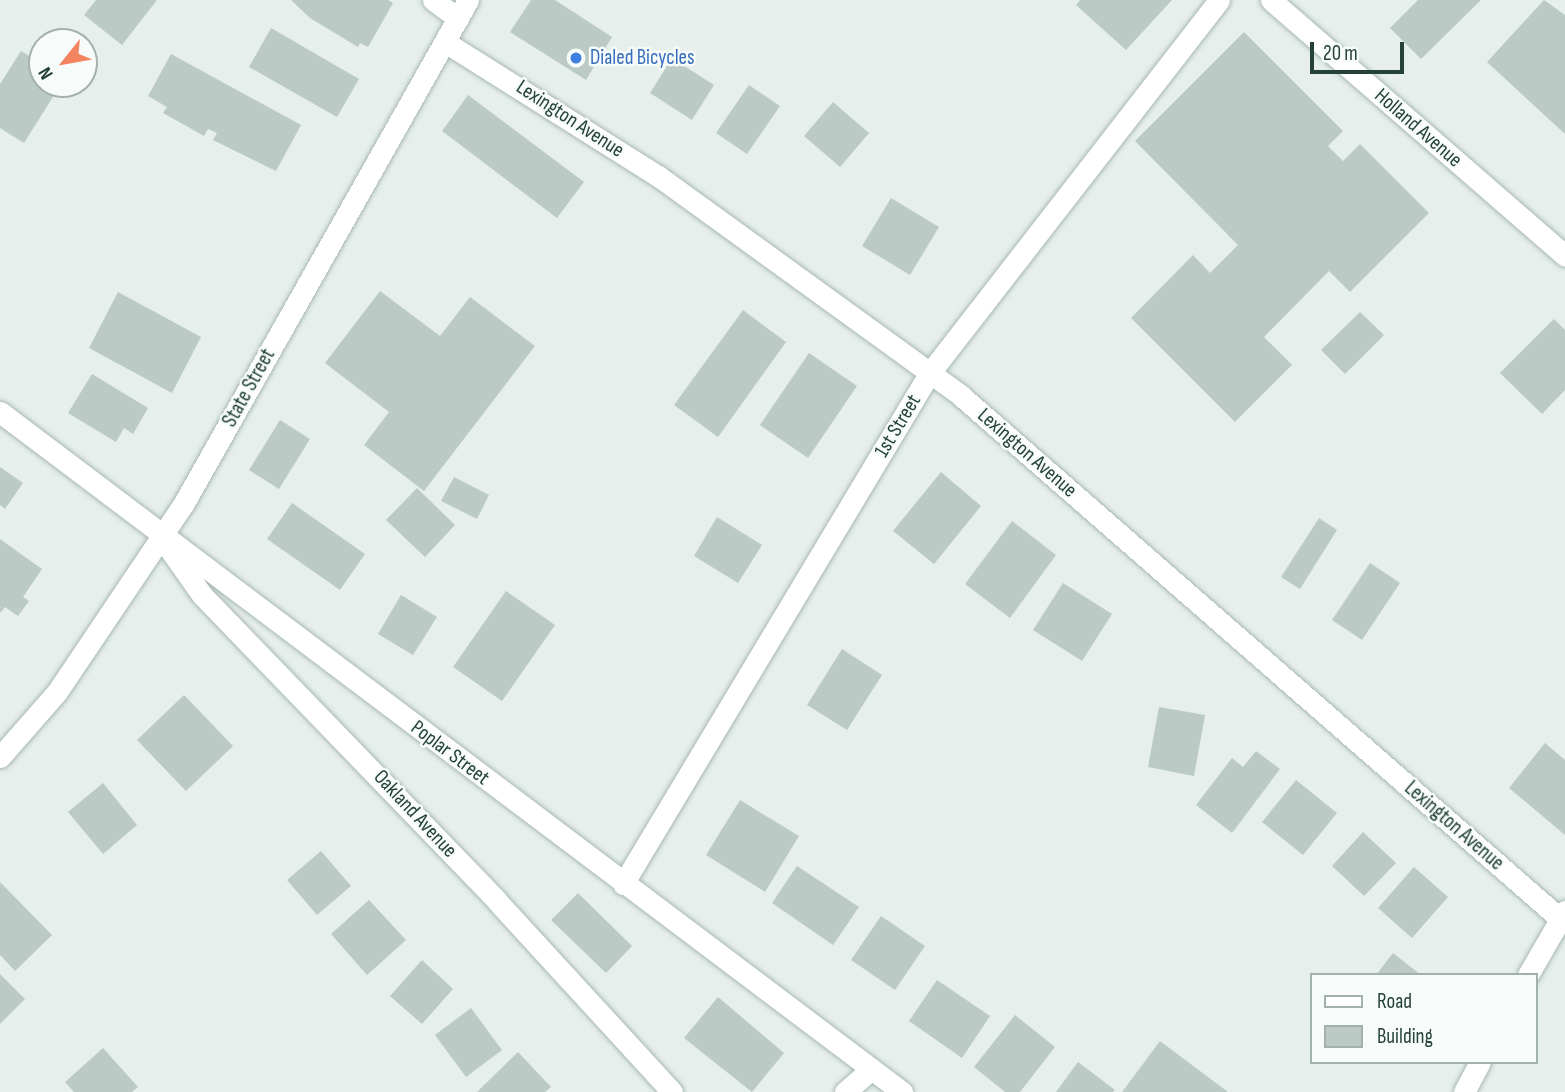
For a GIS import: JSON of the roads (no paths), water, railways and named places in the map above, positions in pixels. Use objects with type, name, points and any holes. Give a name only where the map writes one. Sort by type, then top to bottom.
[{"type":"street","points":[[433,0],[463,9]]},
{"type":"street","name":"1st Street","points":[[623,884],[929,374],[1219,0]]},
{"type":"street","name":"Holland Avenue","points":[[1271,0],[1565,256]]},
{"type":"street","name":"State Street","points":[[0,757],[57,692],[184,503],[463,9]]},
{"type":"street","name":"Lexington Avenue","points":[[445,42],[658,176],[959,394],[1563,917]]},
{"type":"street","name":"Poplar Street","points":[[0,412],[902,1092]]},
{"type":"street","name":"Oakland Avenue","points":[[161,536],[202,595],[479,882],[672,1092]]},
{"type":"street","points":[[1529,973],[1563,917]]},
{"type":"street","points":[[1464,1092],[1479,1064]]},
{"type":"street","points":[[845,1092],[871,1069]]},
{"type":"place","name":"Dialed Bicycles","points":[[576,58]]}]
